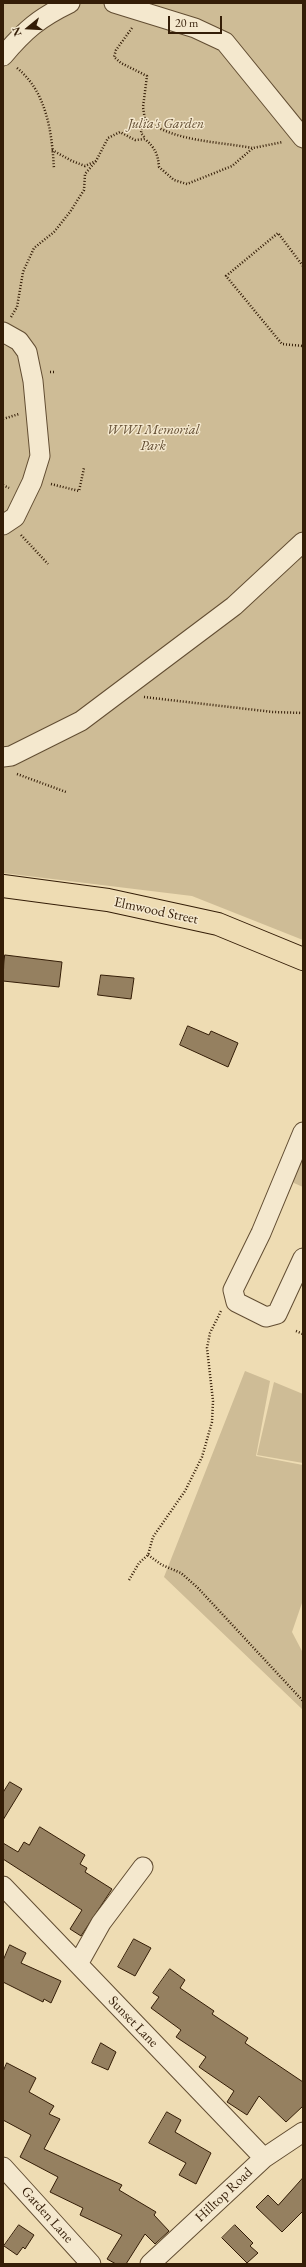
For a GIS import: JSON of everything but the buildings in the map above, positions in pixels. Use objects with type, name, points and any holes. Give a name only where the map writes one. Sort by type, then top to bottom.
[{"type":"main road","name":"Elmwood Street","points":[[3,886],[108,900],[218,924],[303,959]]},
{"type":"street","points":[[8,61],[22,34],[45,15],[70,3]]},
{"type":"street","points":[[114,3],[195,28],[226,42],[296,140]]},
{"type":"street","points":[[6,325],[27,352],[40,456],[33,479],[15,517],[6,523]]},
{"type":"street","points":[[3,757],[81,721],[234,606],[303,542]]},
{"type":"street","points":[[303,1132],[261,1233],[233,1290],[236,1302],[266,1317],[277,1314],[303,1258]]},
{"type":"street","points":[[78,1964],[102,1923],[143,1867]]},
{"type":"street","name":"Sunset Lane","points":[[3,1886],[264,2158]]},
{"type":"street","name":"Hilltop Road","points":[[150,2264],[264,2158],[303,2132]]},
{"type":"street","name":"Garden Lane","points":[[3,2167],[91,2264]]},
{"type":"path","points":[[132,27],[116,50],[114,57],[121,63],[147,76],[143,107],[145,120],[141,133],[145,139],[153,145],[158,155],[159,167],[174,180],[187,184],[232,166],[253,148],[270,143],[296,140]]},
{"type":"path","points":[[8,61],[30,78],[46,109],[54,169]]},
{"type":"path","points":[[145,120],[157,128],[179,137],[253,148]]},
{"type":"path","points":[[6,325],[16,307],[23,272],[34,248],[54,232],[70,212],[84,190],[86,174],[96,161],[108,138],[115,133],[120,132],[135,140],[145,139]]},
{"type":"path","points":[[52,150],[85,166],[96,161]]},
{"type":"path","points":[[303,266],[278,233],[226,276],[282,344],[303,346]]},
{"type":"path","points":[[33,479],[79,491],[84,468]]},
{"type":"path","points":[[6,523],[48,564]]},
{"type":"path","points":[[117,694],[273,712],[303,713]]},
{"type":"path","points":[[3,757],[12,771],[66,792]]},
{"type":"path","points":[[129,1580],[139,1563],[148,1555],[153,1537],[185,1491],[202,1457],[212,1422],[213,1401],[207,1348],[210,1333],[233,1290]]},
{"type":"path","points":[[296,1331],[303,1334]]},
{"type":"path","points":[[148,1555],[162,1565],[181,1573],[198,1588],[303,1701]]},
{"type":"green space","name":"WWI Memorial Park","points":[[3,3],[303,3],[303,940],[192,896],[3,873]]},
{"type":"green space","points":[[303,1154],[303,1187],[294,1183],[293,1180]]},
{"type":"green space","points":[[245,1371],[270,1381],[256,1456],[303,1465],[303,1600],[292,1632],[303,1653],[303,1710],[164,1577]]},
{"type":"green space","points":[[274,1382],[303,1394],[303,1463],[257,1455]]},
{"type":"park label","name":"Julia's Garden","points":[[166,124]]}]
